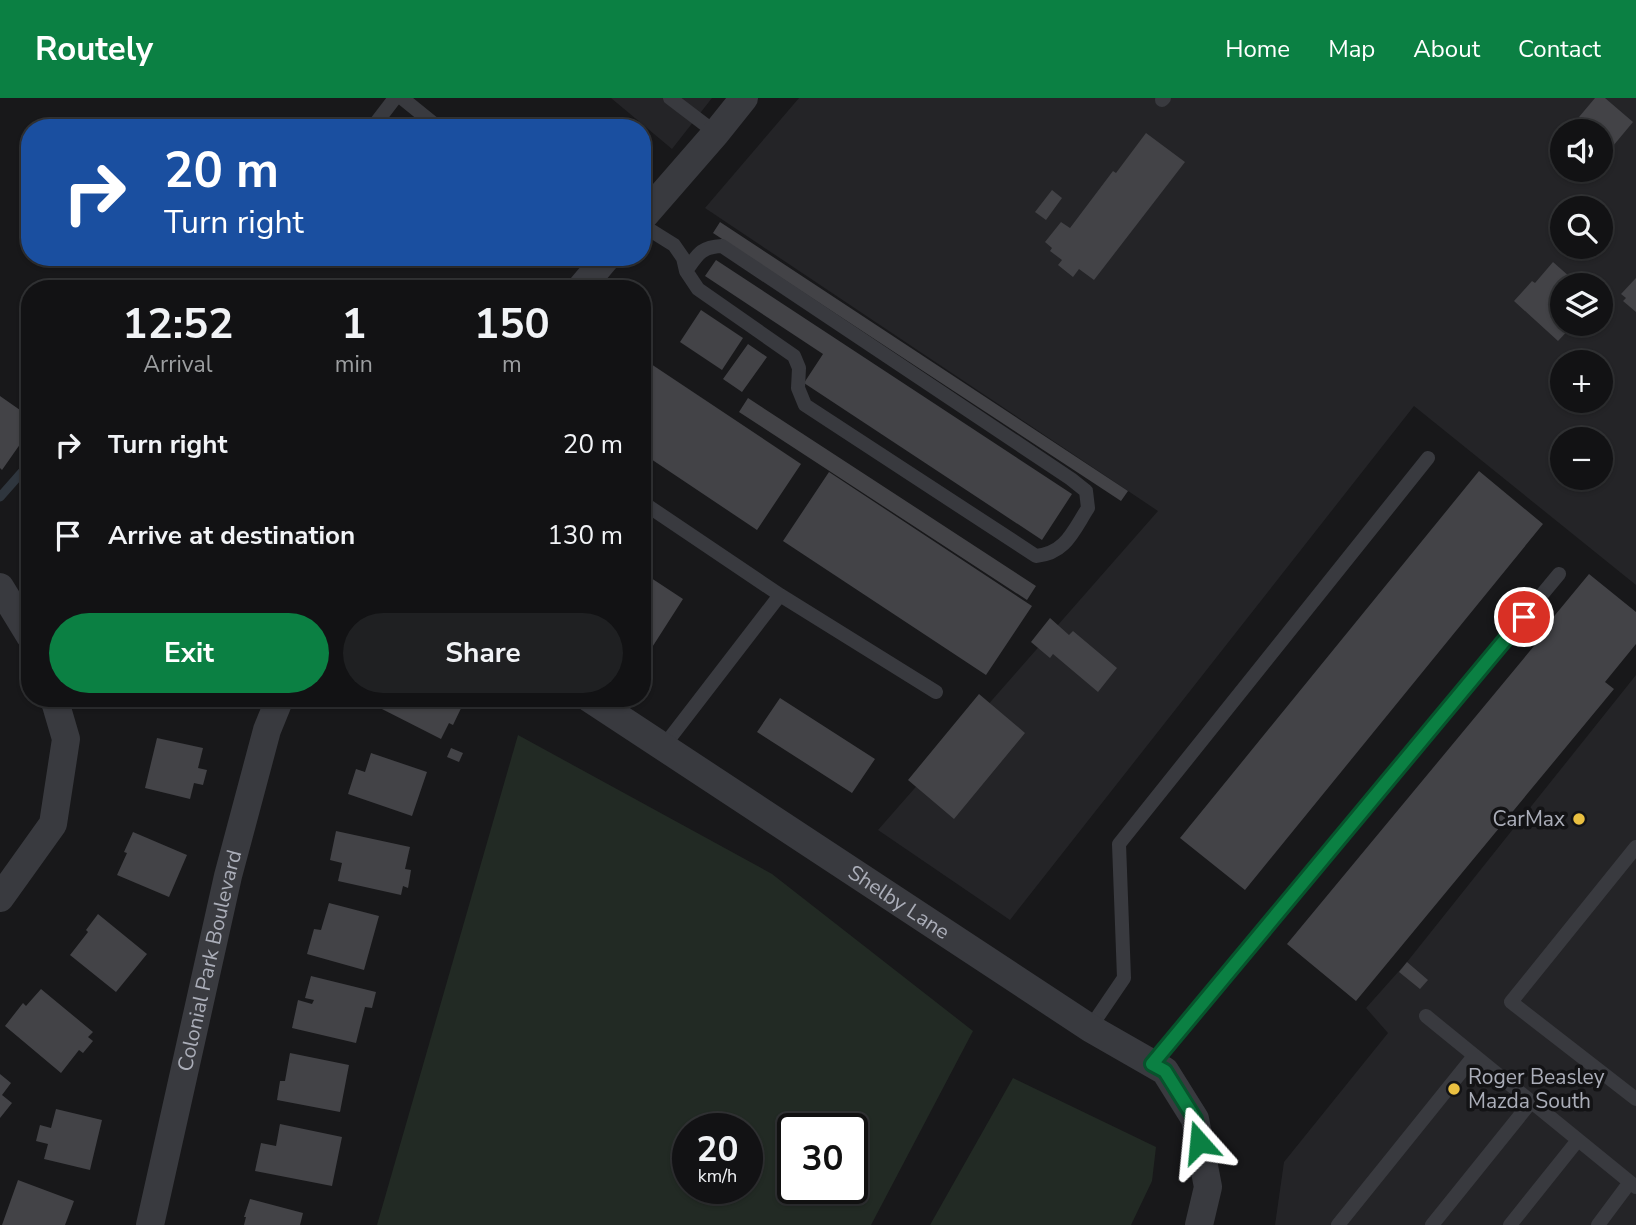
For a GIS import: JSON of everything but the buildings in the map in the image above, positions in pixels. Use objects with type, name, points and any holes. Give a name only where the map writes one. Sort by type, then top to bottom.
[{"type":"street","points":[[651,208],[744,98]]},
{"type":"street","points":[[0,587],[21,613]]},
{"type":"street","points":[[0,898],[53,824],[65,739],[56,707]]},
{"type":"street","name":"Colonial Park Boulevard","points":[[150,1225],[228,876],[267,730],[276,707]]},
{"type":"street","name":"Shelby Lane","points":[[603,707],[1090,1028],[1165,1071],[1195,1119],[1208,1187],[1199,1225]]},
{"type":"lane","points":[[379,119],[395,98]]},
{"type":"lane","points":[[402,98],[428,119]]},
{"type":"lane","points":[[670,98],[716,133]]},
{"type":"lane","points":[[651,231],[674,245],[683,258],[686,271],[698,289],[794,356],[799,368],[798,388],[805,405],[1036,556],[1049,555],[1063,546],[1088,508],[1086,491],[1071,479],[722,246],[709,246],[686,271]]},
{"type":"lane","points":[[1090,1028],[1125,978],[1119,844],[1428,458]]},
{"type":"lane","points":[[651,508],[780,595],[936,692]]},
{"type":"lane","points":[[1152,1064],[1559,574]]},
{"type":"lane","points":[[663,747],[780,595]]},
{"type":"lane","points":[[1635,849],[1511,1002],[1636,1099]]},
{"type":"lane","points":[[1426,1016],[1633,1185],[1598,1225]]},
{"type":"lane","points":[[1338,1225],[1474,1056]]},
{"type":"lane","points":[[1432,1225],[1531,1102]]},
{"type":"lane","points":[[1510,1225],[1578,1140]]},
{"type":"shaded area","points":[[611,98],[712,98],[672,149],[651,131],[651,119],[636,119]]},
{"type":"shaded area","points":[[799,98],[1636,98],[1636,585],[1414,406],[1010,920],[878,830],[1158,511],[705,208]]},
{"type":"shaded area","points":[[1636,675],[1636,1225],[1275,1225],[1284,1162],[1388,1033],[1366,1008],[1407,962]]},
{"type":"shaded area","points":[[518,735],[772,874],[973,1031],[871,1225],[377,1225]]},
{"type":"shaded area","points":[[1013,1078],[1156,1147],[1152,1181],[1131,1225],[930,1225]]},
{"type":"waterway","points":[[0,497],[21,473]]},
{"type":"place","name":"CarMax","points":[[1579,819]]},
{"type":"place","name":"Roger Beasley Mazda South","points":[[1454,1089]]},
{"type":"route","points":[[1199,1142],[1195,1119],[1165,1071],[1152,1064],[1524,617]]}]
